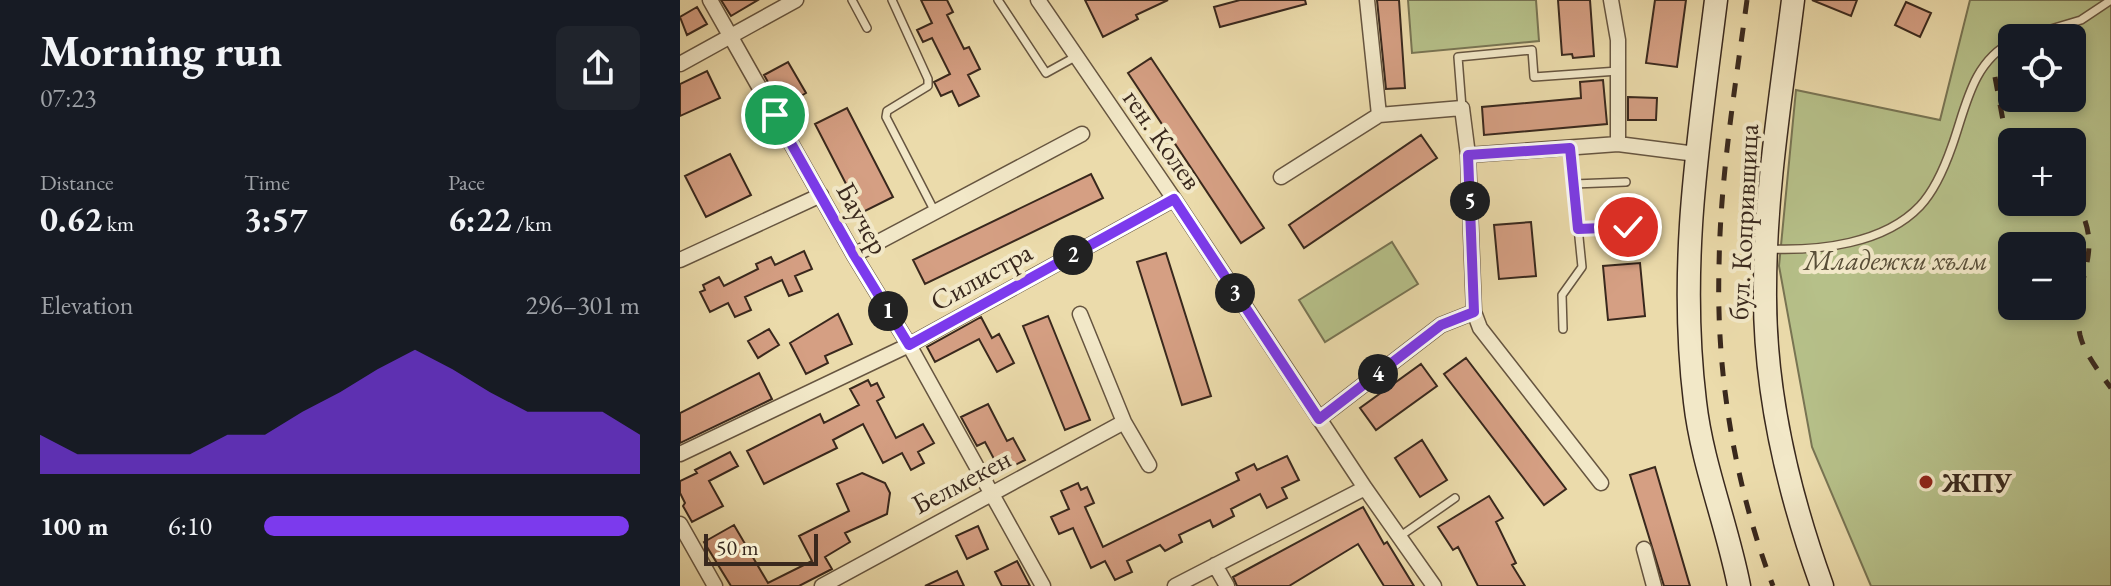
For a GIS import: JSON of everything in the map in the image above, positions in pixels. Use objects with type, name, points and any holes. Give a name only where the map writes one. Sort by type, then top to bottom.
[{"type":"main road","name":"бул. Копривщица","points":[[1716,0],[1691,199],[1687,293],[1695,406],[1740,586]]},
{"type":"main road","name":"бул. Копривщица","points":[[1793,0],[1771,173],[1766,249],[1766,329],[1781,444],[1795,504],[1822,586]]},
{"type":"street","name":"Баучер","points":[[710,0],[854,255],[909,345],[1043,586]]},
{"type":"street","points":[[680,64],[796,0]]},
{"type":"street","name":"ген. Колев","points":[[1038,0],[1434,586]]},
{"type":"street","points":[[1367,0],[1379,115]]},
{"type":"street","points":[[1611,0],[1618,40],[1618,144]]},
{"type":"street","points":[[1281,177],[1379,115],[1462,108],[1468,155],[1474,312],[1480,328],[1601,483]]},
{"type":"street","points":[[854,255],[1082,134]]},
{"type":"street","points":[[1468,155],[1618,144],[1696,154]]},
{"type":"street","points":[[680,260],[821,195]]},
{"type":"street","name":"Силистра","points":[[680,454],[909,345],[1174,199]]},
{"type":"street","points":[[1319,419],[1441,325],[1474,312]]},
{"type":"street","points":[[1080,314],[1124,422],[1149,465]]},
{"type":"street","name":"Белмекен","points":[[822,586],[1124,422]]},
{"type":"street","points":[[1175,586],[1365,488]]},
{"type":"street","points":[[680,524],[715,586]]},
{"type":"street","points":[[1644,549],[1654,586]]},
{"type":"street","points":[[1215,565],[1227,586]]},
{"type":"lane","points":[[852,0],[867,28]]},
{"type":"lane","points":[[892,0],[928,79],[928,86],[887,111],[886,117],[935,212]]},
{"type":"lane","points":[[998,0],[1046,73],[1075,57]]},
{"type":"lane","points":[[2068,24],[2081,20],[2111,0]]},
{"type":"lane","points":[[1766,249],[1817,248],[1884,232],[1919,206],[1937,180],[1951,148],[1969,90],[1998,49]]},
{"type":"lane","points":[[1462,108],[1458,57],[1532,50],[1534,77],[1618,71]]},
{"type":"lane","points":[[1563,329],[1562,295],[1582,267],[1570,148]]},
{"type":"lane","points":[[1574,184],[1626,182]]},
{"type":"lane","points":[[1578,229],[1628,227]]},
{"type":"lane","points":[[1399,537],[1455,498]]},
{"type":"green space","points":[[1408,0],[1536,0],[1539,41],[1412,53]]},
{"type":"green space","name":"Младежки хълм","points":[[1970,0],[2111,0],[2111,586],[1871,586],[1812,447],[1779,266],[1796,90],[1940,120]]},
{"type":"green space","points":[[1392,242],[1418,284],[1325,342],[1299,300]]},
{"type":"building","points":[[721,0],[758,0],[731,16]]},
{"type":"building","points":[[921,0],[947,0],[953,12],[947,15],[964,49],[969,47],[980,69],[968,75],[979,96],[959,106],[952,91],[941,96],[934,82],[950,74],[932,38],[923,42],[917,30],[932,23]]},
{"type":"building","points":[[1085,0],[1168,0],[1136,15],[1138,19],[1103,37]]},
{"type":"building","points":[[1240,0],[1305,0],[1306,4],[1220,27],[1214,7]]},
{"type":"building","points":[[1377,0],[1399,0],[1405,88],[1386,89]]},
{"type":"building","points":[[1558,0],[1590,0],[1594,56],[1573,58],[1572,54],[1562,55]]},
{"type":"building","points":[[1655,0],[1686,0],[1677,67],[1646,63]]},
{"type":"building","points":[[1812,0],[1857,0],[1851,16]]},
{"type":"building","points":[[1906,2],[1931,13],[1920,37],[1895,25]]},
{"type":"building","points":[[697,7],[707,24],[687,35],[680,17]]},
{"type":"building","points":[[1151,58],[1264,228],[1241,243],[1128,73]]},
{"type":"building","points":[[788,62],[806,93],[782,107],[764,75]]},
{"type":"building","points":[[707,71],[720,98],[680,116],[680,84]]},
{"type":"building","points":[[1603,80],[1607,124],[1484,135],[1482,107],[1581,98],[1580,82]]},
{"type":"building","points":[[1628,97],[1657,98],[1656,120],[1628,120]]},
{"type":"building","points":[[847,108],[893,197],[861,213],[815,124]]},
{"type":"building","points":[[1421,135],[1437,158],[1304,248],[1289,225]]},
{"type":"building","points":[[730,154],[751,195],[706,217],[685,176]]},
{"type":"building","points":[[1091,174],[1103,198],[925,284],[913,260]]},
{"type":"building","points":[[1531,222],[1536,276],[1499,279],[1494,225]]},
{"type":"building","points":[[804,251],[812,269],[795,276],[802,291],[789,296],[782,280],[745,297],[751,310],[735,317],[728,303],[710,312],[700,292],[705,290],[703,285],[719,277],[724,286],[758,269],[756,264],[771,257],[775,265]]},
{"type":"building","points":[[1166,253],[1211,396],[1182,405],[1137,262]]},
{"type":"building","points":[[1640,263],[1645,316],[1608,320],[1603,266]]},
{"type":"building","points":[[838,314],[852,344],[825,356],[828,363],[806,374],[790,343]]},
{"type":"building","points":[[1048,316],[1090,420],[1065,430],[1023,326]]},
{"type":"building","points":[[981,317],[992,338],[999,334],[1014,363],[997,372],[979,339],[935,362],[927,347]]},
{"type":"building","points":[[769,329],[779,345],[758,358],[748,341]]},
{"type":"building","points":[[1466,358],[1566,489],[1544,505],[1444,374]]},
{"type":"building","points":[[1421,364],[1437,386],[1376,430],[1360,408]]},
{"type":"building","points":[[759,373],[772,399],[680,443],[680,413]]},
{"type":"building","points":[[868,380],[871,386],[877,383],[884,397],[877,401],[896,438],[923,424],[934,443],[918,452],[924,463],[911,470],[902,453],[883,463],[863,424],[833,440],[837,448],[764,484],[747,451],[820,414],[824,423],[859,405],[850,389]]},
{"type":"building","points":[[988,404],[1007,441],[1013,438],[1025,460],[1001,472],[985,442],[977,446],[961,417]]},
{"type":"building","points":[[1422,440],[1447,480],[1420,497],[1395,458]]},
{"type":"building","points":[[730,452],[738,466],[709,481],[723,506],[692,522],[683,506],[680,481]]},
{"type":"building","points":[[1287,456],[1299,480],[1282,488],[1287,498],[1267,508],[1260,494],[1231,509],[1234,516],[1213,527],[1210,520],[1179,535],[1182,542],[1165,551],[1160,545],[1127,561],[1132,572],[1115,580],[1105,561],[1091,568],[1073,528],[1059,534],[1051,517],[1069,509],[1061,491],[1078,483],[1081,490],[1087,487],[1094,503],[1085,507],[1103,547],[1239,480],[1236,473],[1254,464],[1257,470]]},
{"type":"building","points":[[1655,467],[1690,586],[1664,586],[1630,475]]},
{"type":"building","points":[[862,473],[885,483],[890,493],[887,514],[845,533],[850,542],[825,557],[832,569],[799,586],[731,586],[704,542],[734,525],[768,583],[812,561],[799,536],[849,511],[837,484]]},
{"type":"building","points":[[1489,496],[1503,518],[1496,522],[1516,563],[1512,565],[1525,586],[1478,586],[1458,547],[1453,550],[1438,527]]},
{"type":"building","points":[[1363,507],[1384,544],[1387,542],[1414,586],[1384,586],[1358,544],[1289,586],[1237,586],[1233,577]]},
{"type":"building","points":[[978,526],[988,549],[967,559],[956,536]]},
{"type":"building","points":[[1017,561],[1030,586],[1002,586],[995,572]]},
{"type":"building","points":[[957,571],[964,586],[925,586]]},
{"type":"railway","points":[[1747,0],[1725,167],[1719,308],[1725,389],[1738,470],[1773,586]]},
{"type":"railway","points":[[1995,77],[2005,128]]},
{"type":"railway","points":[[2083,216],[2089,250],[2078,315],[2080,335],[2089,356],[2111,388]]},
{"type":"place","name":"ЖПУ","points":[[1926,482]]},
{"type":"route","points":[[775,115],[909,345],[1174,199],[1319,419],[1441,325],[1474,312],[1468,155],[1570,148],[1578,229],[1628,227]]}]
